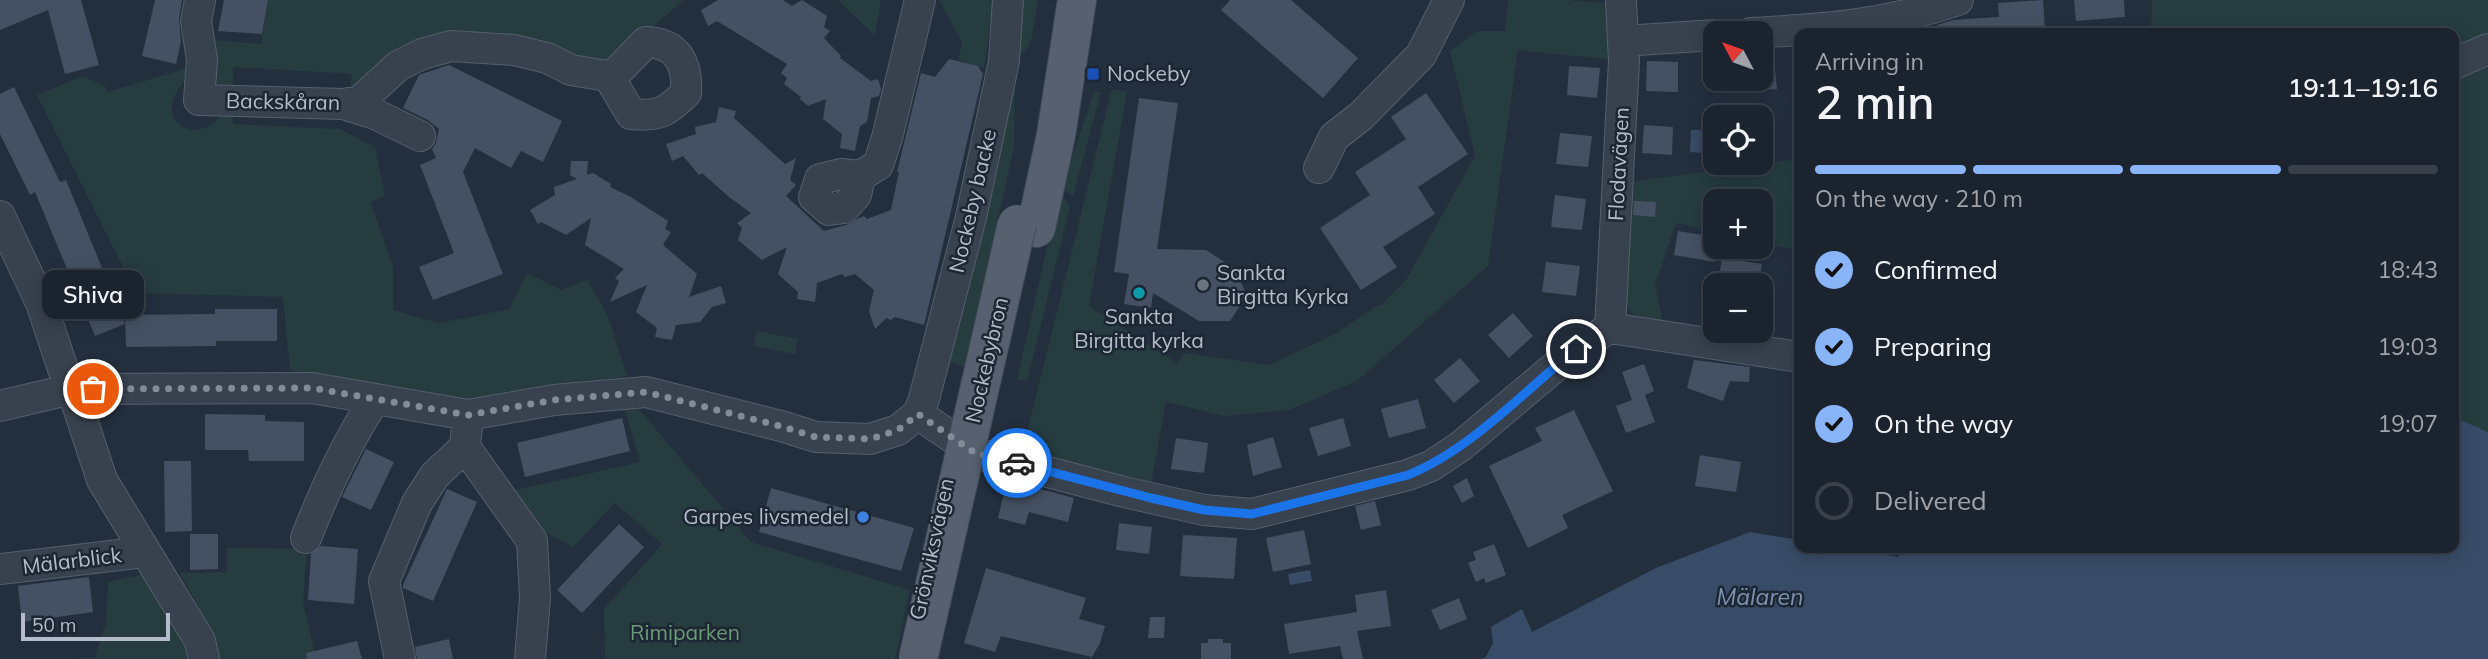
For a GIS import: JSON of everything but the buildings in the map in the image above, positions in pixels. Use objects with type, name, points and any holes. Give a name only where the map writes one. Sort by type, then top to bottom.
[{"type":"main road","points":[[1026,226],[1056,0]]},
{"type":"main road","points":[[1026,226],[1056,135],[1077,0]]},
{"type":"main road","name":"Nockebybron","points":[[918,659],[1026,226]]},
{"type":"main road","name":"Nockebybron","points":[[934,659],[1026,226]]},
{"type":"street","name":"Backskåran","points":[[200,0],[196,21],[201,60],[199,100],[343,104],[360,101],[398,66],[422,54],[451,46],[514,50],[547,58],[571,70],[613,77]]},
{"type":"street","points":[[860,176],[878,165],[920,0]]},
{"type":"street","name":"Nockeby backe","points":[[921,406],[971,217],[1004,61],[1008,0]]},
{"type":"street","points":[[1319,168],[1334,137],[1361,116],[1421,55],[1449,0]]},
{"type":"street","name":"Flodavägen","points":[[1611,328],[1624,61],[1621,0]]},
{"type":"street","points":[[1844,28],[1926,11],[1958,0]]},
{"type":"street","points":[[1773,32],[1794,31]]},
{"type":"street","points":[[1623,41],[1703,36]]},
{"type":"street","points":[[2459,62],[2488,49]]},
{"type":"street","points":[[343,104],[375,114],[419,136]]},
{"type":"street","name":"Mälarblick","points":[[0,216],[41,303],[102,480],[200,641],[204,659]]},
{"type":"street","points":[[0,406],[72,389],[312,388],[468,415],[554,400],[646,392],[816,437],[870,439],[898,430],[921,406],[954,440],[975,453],[1204,510],[1252,514],[1408,475],[1431,466],[1461,446],[1576,349],[1611,328],[1794,355]]},
{"type":"street","points":[[306,538],[324,492],[375,398]]},
{"type":"street","points":[[468,415],[465,447],[532,541],[535,598],[530,659]]},
{"type":"street","name":"Grönviksvägen","points":[[909,659],[954,440]]},
{"type":"street","points":[[400,659],[384,581],[417,503],[435,475],[465,447]]},
{"type":"street","name":"Mälarblick","points":[[0,569],[144,552]]},
{"type":"green space","points":[[268,0],[684,0],[607,66],[508,43],[349,92],[352,74],[233,67],[233,85],[218,84],[209,72],[214,40],[261,44]]},
{"type":"green space","points":[[838,0],[881,0],[875,36]]},
{"type":"green space","points":[[939,0],[994,0],[984,68],[958,60],[962,42]]},
{"type":"green space","points":[[1022,0],[1038,0],[1029,46],[1022,54],[1017,54]]},
{"type":"green space","points":[[1508,0],[1570,0],[1613,4],[1614,60],[1518,50],[1488,266],[1357,381],[1289,410],[1224,416],[1166,402],[1150,489],[1023,448],[1112,89],[1127,92],[1089,306],[1177,363],[1184,353],[1269,365],[1335,334],[1380,306],[1406,280],[1475,156],[1450,51],[1477,31],[1505,31]]},
{"type":"green space","points":[[2152,0],[2488,0],[2488,39],[2459,51],[2459,28],[2151,28]]},
{"type":"green space","points":[[2488,63],[2488,432],[2459,419],[2459,73]]},
{"type":"green space","points":[[193,66],[172,103],[174,119],[179,125],[194,130],[203,128],[211,125],[223,109],[233,109],[233,124],[340,129],[375,147],[385,195],[371,203],[393,267],[393,310],[439,323],[509,309],[527,273],[561,290],[588,280],[609,319],[627,376],[474,401],[290,370],[283,297],[136,293],[37,95],[83,76],[105,86],[108,92]]},
{"type":"green space","points":[[1015,81],[1014,148],[964,367],[946,360]]},
{"type":"green space","points":[[1094,92],[1101,92],[1073,196],[1062,188]]},
{"type":"green space","points":[[1794,160],[1794,250],[1773,246],[1773,189],[1703,189],[1703,229],[1676,223],[1655,286],[1664,324],[1635,315],[1625,305],[1629,182],[1703,172],[1703,175],[1773,175],[1773,163]]},
{"type":"green space","points":[[1062,196],[1070,206],[1027,382],[1017,379],[1057,204]]},
{"type":"green space","points":[[757,331],[798,339],[795,354],[754,346]]},
{"type":"green space","name":"Rimiparken","points":[[639,409],[751,542],[910,590],[895,659],[605,659],[604,609],[662,544],[615,503],[573,547],[542,531],[511,491],[640,462],[625,410]]},
{"type":"green space","points":[[227,548],[307,549],[303,602],[316,659],[216,659],[202,614],[179,573],[227,572]]},
{"type":"green space","points":[[145,574],[183,633],[191,659],[67,659],[95,657],[106,623],[108,582]]},
{"type":"water","points":[[1691,130],[1702,130],[1702,153],[1690,152]]},
{"type":"water","name":"Mälaren","points":[[2459,419],[2488,432],[2488,659],[1481,659],[1486,657],[1493,643],[1491,627],[1522,609],[1532,632],[1656,568],[1750,532],[1794,539],[1794,553],[1875,553],[1899,557],[1899,553],[2459,553]]},
{"type":"water","points":[[1310,570],[1312,581],[1290,585],[1288,574]]},
{"type":"way so far","points":[[93,389],[312,388],[468,415],[554,400],[646,392],[816,437],[870,439],[898,430],[918,414],[975,453],[1017,463]]},
{"type":"place","name":"Nockeby","points":[[1093,74]]},
{"type":"place","name":"Sankta Birgitta Kyrka","points":[[1203,285]]},
{"type":"place","name":"Sankta Birgitta kyrka","points":[[1139,293]]},
{"type":"place","name":"Shiva","points":[[93,389]]},
{"type":"place","name":"Garpes livsmedel","points":[[863,517]]},
{"type":"route","points":[[1017,463],[1204,510],[1252,514],[1408,475],[1431,466],[1461,446],[1576,349]]}]
